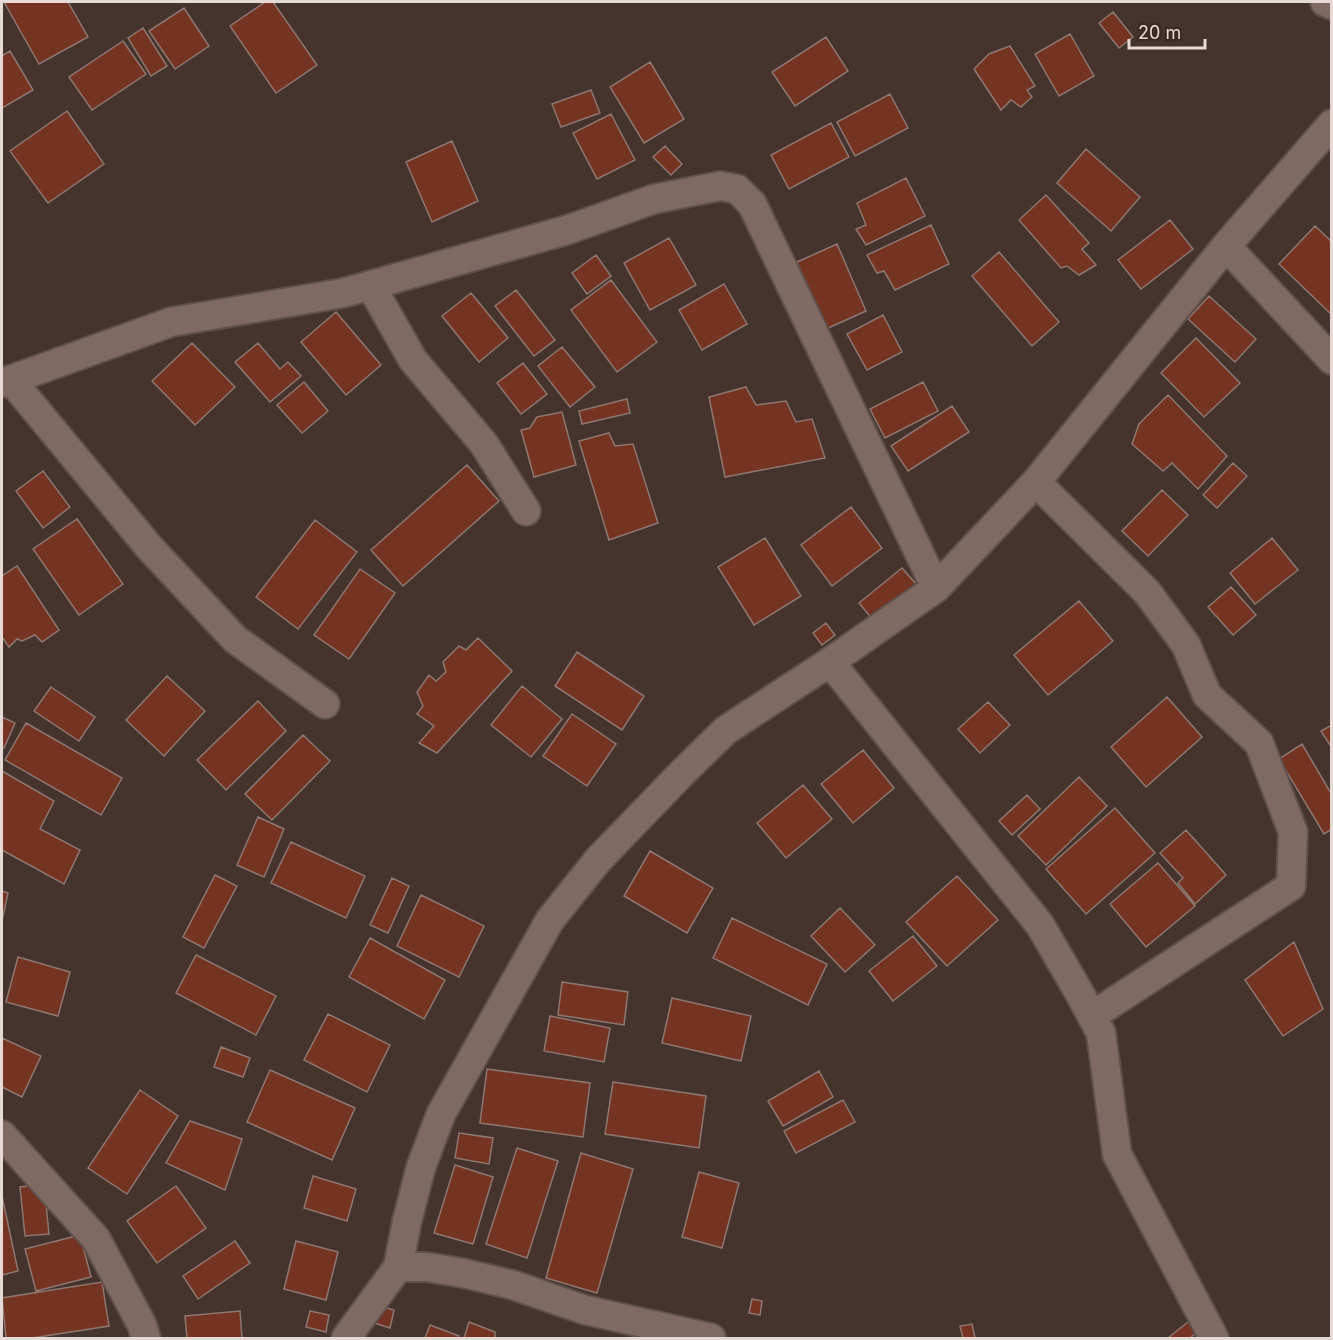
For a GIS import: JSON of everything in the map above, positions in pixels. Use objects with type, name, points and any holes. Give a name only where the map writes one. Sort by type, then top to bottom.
[{"type":"street","points":[[1325,2],[1332,5]]},
{"type":"street","points":[[346,1338],[398,1267],[421,1167],[441,1114],[550,920],[598,860],[726,730],[830,662],[936,588],[1036,482],[1226,246],[1332,124]]},
{"type":"street","points":[[325,704],[235,639],[149,547],[6,381],[171,322],[343,293],[567,230],[654,199],[720,186],[737,189],[752,204],[936,588]]},
{"type":"street","points":[[1226,246],[1332,360]]},
{"type":"street","points":[[371,286],[413,360],[484,444],[526,511]]},
{"type":"street","points":[[1036,482],[1147,592],[1186,645],[1207,696],[1259,743],[1293,832],[1291,886],[1092,1016]]},
{"type":"street","points":[[830,662],[1041,926],[1101,1033],[1117,1154],[1214,1338]]},
{"type":"street","points":[[2,1135],[96,1239],[142,1325],[146,1338]]},
{"type":"street","points":[[398,1267],[426,1267],[463,1273],[513,1285],[585,1310],[711,1338]]},
{"type":"building","points":[[4,2],[68,2],[88,37],[39,64]]},
{"type":"building","points":[[265,2],[273,2],[317,65],[276,93],[230,26]]},
{"type":"building","points":[[184,8],[209,46],[175,69],[149,31]]},
{"type":"building","points":[[1113,12],[1133,37],[1119,48],[1099,23]]},
{"type":"building","points":[[143,28],[167,66],[151,76],[128,38]]},
{"type":"building","points":[[1070,34],[1094,76],[1059,96],[1035,54]]},
{"type":"building","points":[[826,37],[848,71],[795,106],[772,72]]},
{"type":"building","points":[[123,41],[146,74],[92,110],[69,77]]},
{"type":"building","points":[[1010,46],[1035,86],[1027,90],[1032,97],[1021,107],[1011,100],[1001,110],[974,69],[989,54]]},
{"type":"building","points":[[10,51],[33,90],[2,108],[2,56]]},
{"type":"building","points":[[650,62],[684,119],[644,143],[610,87]]},
{"type":"building","points":[[591,90],[600,113],[561,127],[552,104]]},
{"type":"building","points":[[890,94],[908,128],[855,156],[837,122]]},
{"type":"building","points":[[67,111],[104,164],[48,203],[10,151]]},
{"type":"building","points":[[611,114],[635,160],[597,179],[573,133]]},
{"type":"building","points":[[831,123],[849,157],[789,189],[771,155]]},
{"type":"building","points":[[452,141],[478,201],[432,222],[406,162]]},
{"type":"building","points":[[665,146],[682,164],[671,175],[653,157]]},
{"type":"building","points":[[1086,149],[1140,197],[1111,231],[1057,183]]},
{"type":"building","points":[[906,178],[925,216],[866,245],[856,229],[866,225],[857,203]]},
{"type":"building","points":[[1046,195],[1089,243],[1082,249],[1096,265],[1079,275],[1067,266],[1061,268],[1019,220]]},
{"type":"building","points":[[1170,220],[1193,249],[1141,289],[1118,260]]},
{"type":"building","points":[[931,225],[949,264],[895,290],[884,271],[877,273],[867,255]]},
{"type":"building","points":[[1315,226],[1332,242],[1332,315],[1279,264]]},
{"type":"building","points":[[669,238],[696,285],[650,310],[624,263]]},
{"type":"building","points":[[837,244],[866,311],[826,329],[797,262]]},
{"type":"building","points":[[999,252],[1059,322],[1032,346],[972,276]]},
{"type":"building","points":[[596,255],[611,276],[587,294],[572,273]]},
{"type":"building","points":[[611,280],[657,342],[617,372],[571,310]]},
{"type":"building","points":[[724,284],[747,324],[702,350],[679,310]]},
{"type":"building","points":[[516,290],[555,340],[534,356],[495,306]]},
{"type":"building","points":[[471,293],[508,338],[479,362],[442,316]]},
{"type":"building","points":[[1209,296],[1256,339],[1235,362],[1188,319]]},
{"type":"building","points":[[336,312],[381,365],[346,395],[301,342]]},
{"type":"building","points":[[883,315],[902,352],[867,370],[847,334]]},
{"type":"building","points":[[1196,338],[1240,383],[1204,417],[1161,373]]},
{"type":"building","points":[[192,343],[235,387],[195,425],[152,381]]},
{"type":"building","points":[[258,343],[280,369],[288,362],[301,376],[270,402],[235,362]]},
{"type":"building","points":[[562,347],[595,387],[570,407],[538,366]]},
{"type":"building","points":[[523,363],[547,394],[521,414],[497,383]]},
{"type":"building","points":[[304,382],[328,411],[302,433],[277,405]]},
{"type":"building","points":[[923,382],[938,411],[885,438],[870,409]]},
{"type":"building","points":[[746,387],[756,405],[786,401],[796,422],[812,419],[825,458],[725,477],[709,397]]},
{"type":"building","points":[[1168,395],[1227,456],[1198,489],[1172,463],[1163,471],[1132,444],[1139,424]]},
{"type":"building","points":[[627,399],[630,413],[582,424],[579,411]]},
{"type":"building","points":[[952,406],[969,432],[908,471],[891,446]]},
{"type":"building","points":[[562,412],[576,465],[534,477],[521,430],[530,428],[537,417]]},
{"type":"building","points":[[609,433],[615,446],[633,444],[658,523],[609,540],[579,441]]},
{"type":"building","points":[[1233,463],[1247,476],[1217,508],[1203,495]]},
{"type":"building","points":[[467,465],[499,501],[403,586],[371,550]]},
{"type":"building","points":[[43,471],[70,507],[43,528],[16,491]]},
{"type":"building","points":[[1162,490],[1188,515],[1148,556],[1122,531]]},
{"type":"building","points":[[851,507],[882,548],[832,586],[801,545]]},
{"type":"building","points":[[77,519],[123,584],[79,615],[33,549]]},
{"type":"building","points":[[315,520],[357,552],[298,629],[256,597]]},
{"type":"building","points":[[765,538],[801,596],[754,625],[718,567]]},
{"type":"building","points":[[1272,538],[1298,570],[1255,604],[1230,573]]},
{"type":"building","points":[[17,566],[59,630],[42,642],[35,635],[22,641],[17,639],[9,647],[2,637],[2,576]]},
{"type":"building","points":[[902,568],[916,584],[873,620],[859,603]]},
{"type":"building","points":[[360,569],[395,593],[349,659],[314,635]]},
{"type":"building","points":[[1231,587],[1256,615],[1233,635],[1208,607]]},
{"type":"building","points":[[1079,601],[1113,641],[1048,695],[1014,655]]},
{"type":"building","points":[[826,623],[835,635],[822,645],[813,633]]},
{"type":"building","points":[[478,638],[512,671],[437,753],[419,743],[434,726],[417,714],[423,706],[417,692],[429,675],[436,681],[446,672],[443,662],[459,646],[466,650]]},
{"type":"building","points":[[577,652],[644,696],[622,730],[555,686]]},
{"type":"building","points":[[167,676],[205,711],[164,756],[126,720]]},
{"type":"building","points":[[522,686],[562,719],[531,757],[491,725]]},
{"type":"building","points":[[51,687],[95,717],[79,741],[34,711]]},
{"type":"building","points":[[1167,697],[1202,737],[1146,787],[1111,747]]},
{"type":"building","points":[[258,701],[286,731],[226,790],[197,760]]},
{"type":"building","points":[[988,702],[1010,725],[980,753],[958,729]]},
{"type":"building","points":[[572,714],[616,744],[587,786],[543,756]]},
{"type":"building","points":[[2,717],[15,723],[4,748],[2,747]]},
{"type":"building","points":[[26,723],[122,778],[101,815],[5,760]]},
{"type":"building","points":[[1332,725],[1332,748],[1321,731]]},
{"type":"building","points":[[303,735],[330,761],[272,820],[245,794]]},
{"type":"building","points":[[1302,744],[1332,795],[1332,829],[1324,834],[1279,759]]},
{"type":"building","points":[[863,750],[894,788],[853,823],[821,784]]},
{"type":"building","points":[[2,771],[54,801],[40,829],[80,850],[64,884],[2,850]]},
{"type":"building","points":[[1079,777],[1107,806],[1046,865],[1018,836]]},
{"type":"building","points":[[803,785],[832,819],[786,858],[757,823]]},
{"type":"building","points":[[1027,795],[1040,809],[1012,835],[999,821]]},
{"type":"building","points":[[1115,808],[1155,853],[1086,914],[1046,869]]},
{"type":"building","points":[[258,817],[284,829],[264,877],[237,865]]},
{"type":"building","points":[[1186,830],[1226,875],[1195,904],[1178,883],[1183,878],[1160,853]]},
{"type":"building","points":[[291,842],[365,876],[346,918],[271,883]]},
{"type":"building","points":[[650,851],[713,888],[687,933],[624,896]]},
{"type":"building","points":[[1158,863],[1195,906],[1146,947],[1110,904]]},
{"type":"building","points":[[215,875],[237,886],[204,948],[183,937]]},
{"type":"building","points":[[957,876],[998,920],[947,966],[906,922]]},
{"type":"building","points":[[392,878],[409,886],[388,933],[370,925]]},
{"type":"building","points":[[2,891],[8,893],[2,921]]},
{"type":"building","points":[[421,895],[484,926],[459,977],[397,946]]},
{"type":"building","points":[[840,908],[875,945],[845,972],[811,936]]},
{"type":"building","points":[[732,918],[827,964],[808,1005],[713,958]]},
{"type":"building","points":[[913,936],[937,966],[893,1001],[869,971]]},
{"type":"building","points":[[370,938],[445,980],[424,1019],[349,977]]},
{"type":"building","points":[[1294,942],[1323,1009],[1283,1036],[1245,980]]},
{"type":"building","points":[[196,955],[276,996],[256,1035],[176,993]]},
{"type":"building","points":[[18,957],[70,972],[58,1016],[6,1002]]},
{"type":"building","points":[[562,982],[628,992],[624,1025],[558,1015]]},
{"type":"building","points":[[672,998],[751,1016],[741,1061],[662,1043]]},
{"type":"building","points":[[328,1014],[390,1045],[367,1092],[304,1060]]},
{"type":"building","points":[[550,1016],[610,1028],[604,1062],[544,1051]]},
{"type":"building","points":[[2,1038],[41,1056],[22,1097],[2,1087]]},
{"type":"building","points":[[221,1047],[250,1058],[243,1077],[214,1067]]},
{"type":"building","points":[[487,1069],[590,1083],[583,1137],[480,1123]]},
{"type":"building","points":[[270,1070],[355,1108],[332,1160],[247,1122]]},
{"type":"building","points":[[819,1071],[833,1097],[783,1126],[768,1101]]},
{"type":"building","points":[[613,1082],[706,1096],[699,1148],[605,1134]]},
{"type":"building","points":[[140,1090],[178,1116],[127,1194],[88,1168]]},
{"type":"building","points":[[843,1100],[855,1122],[796,1153],[784,1131]]},
{"type":"building","points":[[190,1121],[242,1139],[225,1190],[166,1163]]},
{"type":"building","points":[[459,1133],[493,1138],[489,1164],[455,1158]]},
{"type":"building","points":[[517,1148],[558,1161],[527,1258],[486,1244]]},
{"type":"building","points":[[581,1153],[633,1169],[597,1293],[546,1278]]},
{"type":"building","points":[[455,1165],[493,1177],[473,1244],[434,1233]]},
{"type":"building","points":[[699,1172],[739,1183],[722,1248],[682,1237]]},
{"type":"building","points":[[313,1176],[356,1189],[347,1221],[304,1208]]},
{"type":"building","points":[[44,1184],[49,1234],[25,1236],[20,1187]]},
{"type":"building","points":[[176,1186],[206,1228],[157,1263],[127,1221]]},
{"type":"building","points":[[2,1196],[18,1271],[2,1275]]},
{"type":"building","points":[[80,1235],[91,1277],[36,1291],[25,1249]]},
{"type":"building","points":[[235,1241],[250,1263],[198,1299],[183,1276]]},
{"type":"building","points":[[296,1241],[338,1252],[326,1300],[284,1289]]},
{"type":"building","points":[[102,1282],[109,1326],[32,1338],[6,1338],[2,1298]]},
{"type":"building","points":[[752,1299],[762,1301],[760,1315],[749,1313]]},
{"type":"building","points":[[379,1306],[394,1310],[390,1328],[374,1323]]},
{"type":"building","points":[[240,1311],[242,1338],[187,1338],[185,1316]]},
{"type":"building","points":[[310,1311],[329,1315],[326,1332],[306,1327]]},
{"type":"building","points":[[1193,1318],[1201,1329],[1190,1338],[1168,1338]]},
{"type":"building","points":[[469,1322],[495,1332],[495,1338],[464,1338]]},
{"type":"building","points":[[972,1324],[975,1338],[963,1338],[960,1326]]},
{"type":"building","points":[[430,1325],[459,1336],[458,1338],[425,1338]]}]
